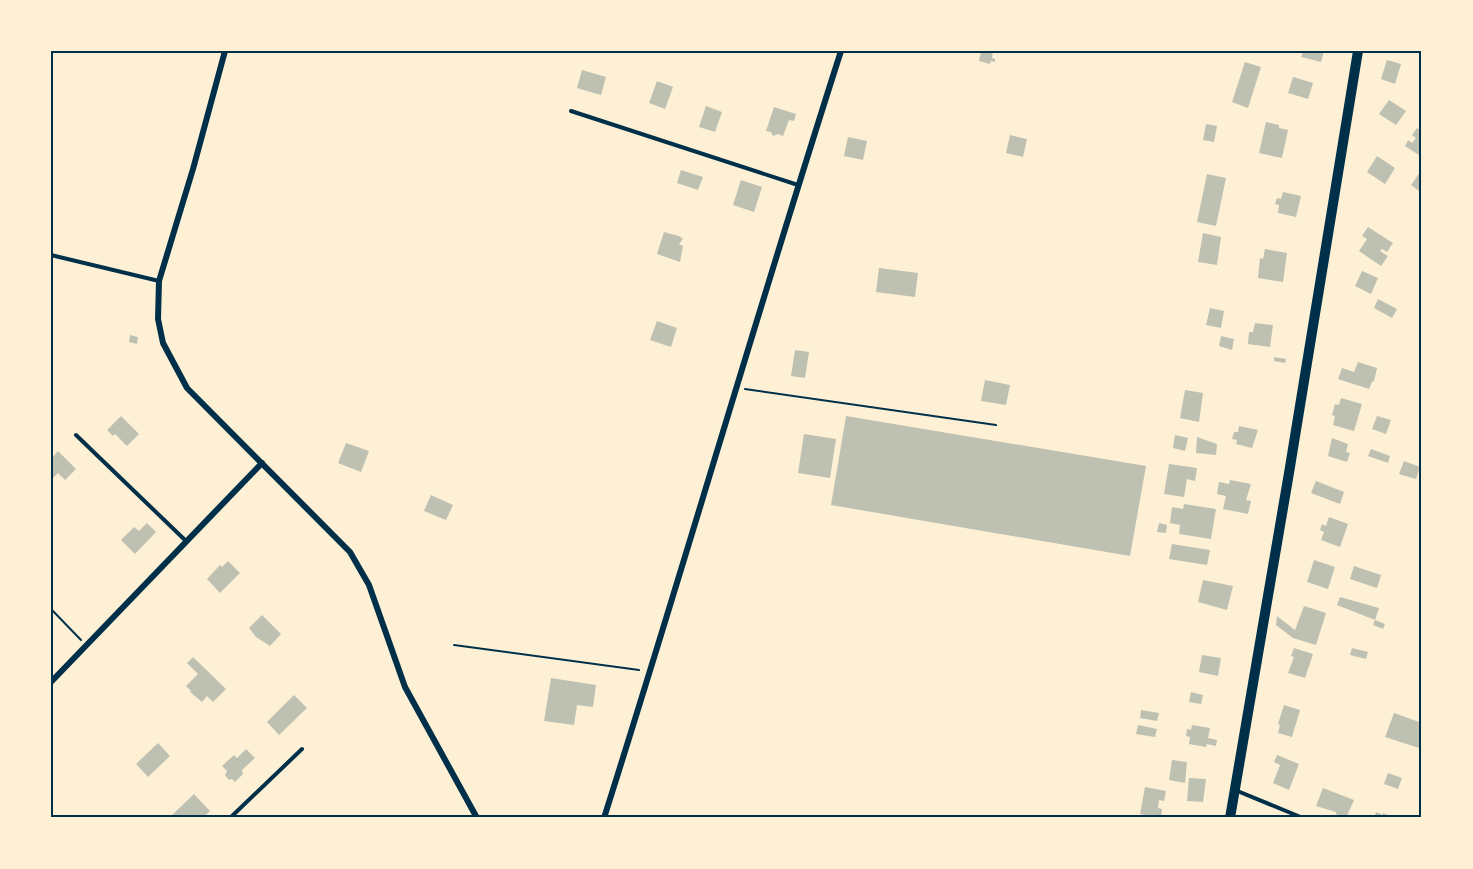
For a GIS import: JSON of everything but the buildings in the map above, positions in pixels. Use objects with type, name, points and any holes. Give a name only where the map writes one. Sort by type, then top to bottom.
[{"type":"street","points":[[225,51],[159,281],[158,319],[163,343],[187,388],[350,552],[369,585],[405,687],[477,818]]},
{"type":"street","points":[[604,818],[841,51]]},
{"type":"street","points":[[1230,818],[1358,51]]},
{"type":"street","points":[[51,682],[262,464]]},
{"type":"lane","points":[[571,111],[798,185]]},
{"type":"lane","points":[[51,255],[159,281]]},
{"type":"lane","points":[[76,435],[186,542]]},
{"type":"lane","points":[[230,818],[302,749]]},
{"type":"lane","points":[[1235,790],[1303,818]]},
{"type":"path","points":[[736,388],[996,425]]},
{"type":"path","points":[[51,609],[87,646]]},
{"type":"path","points":[[454,645],[650,671]]}]
